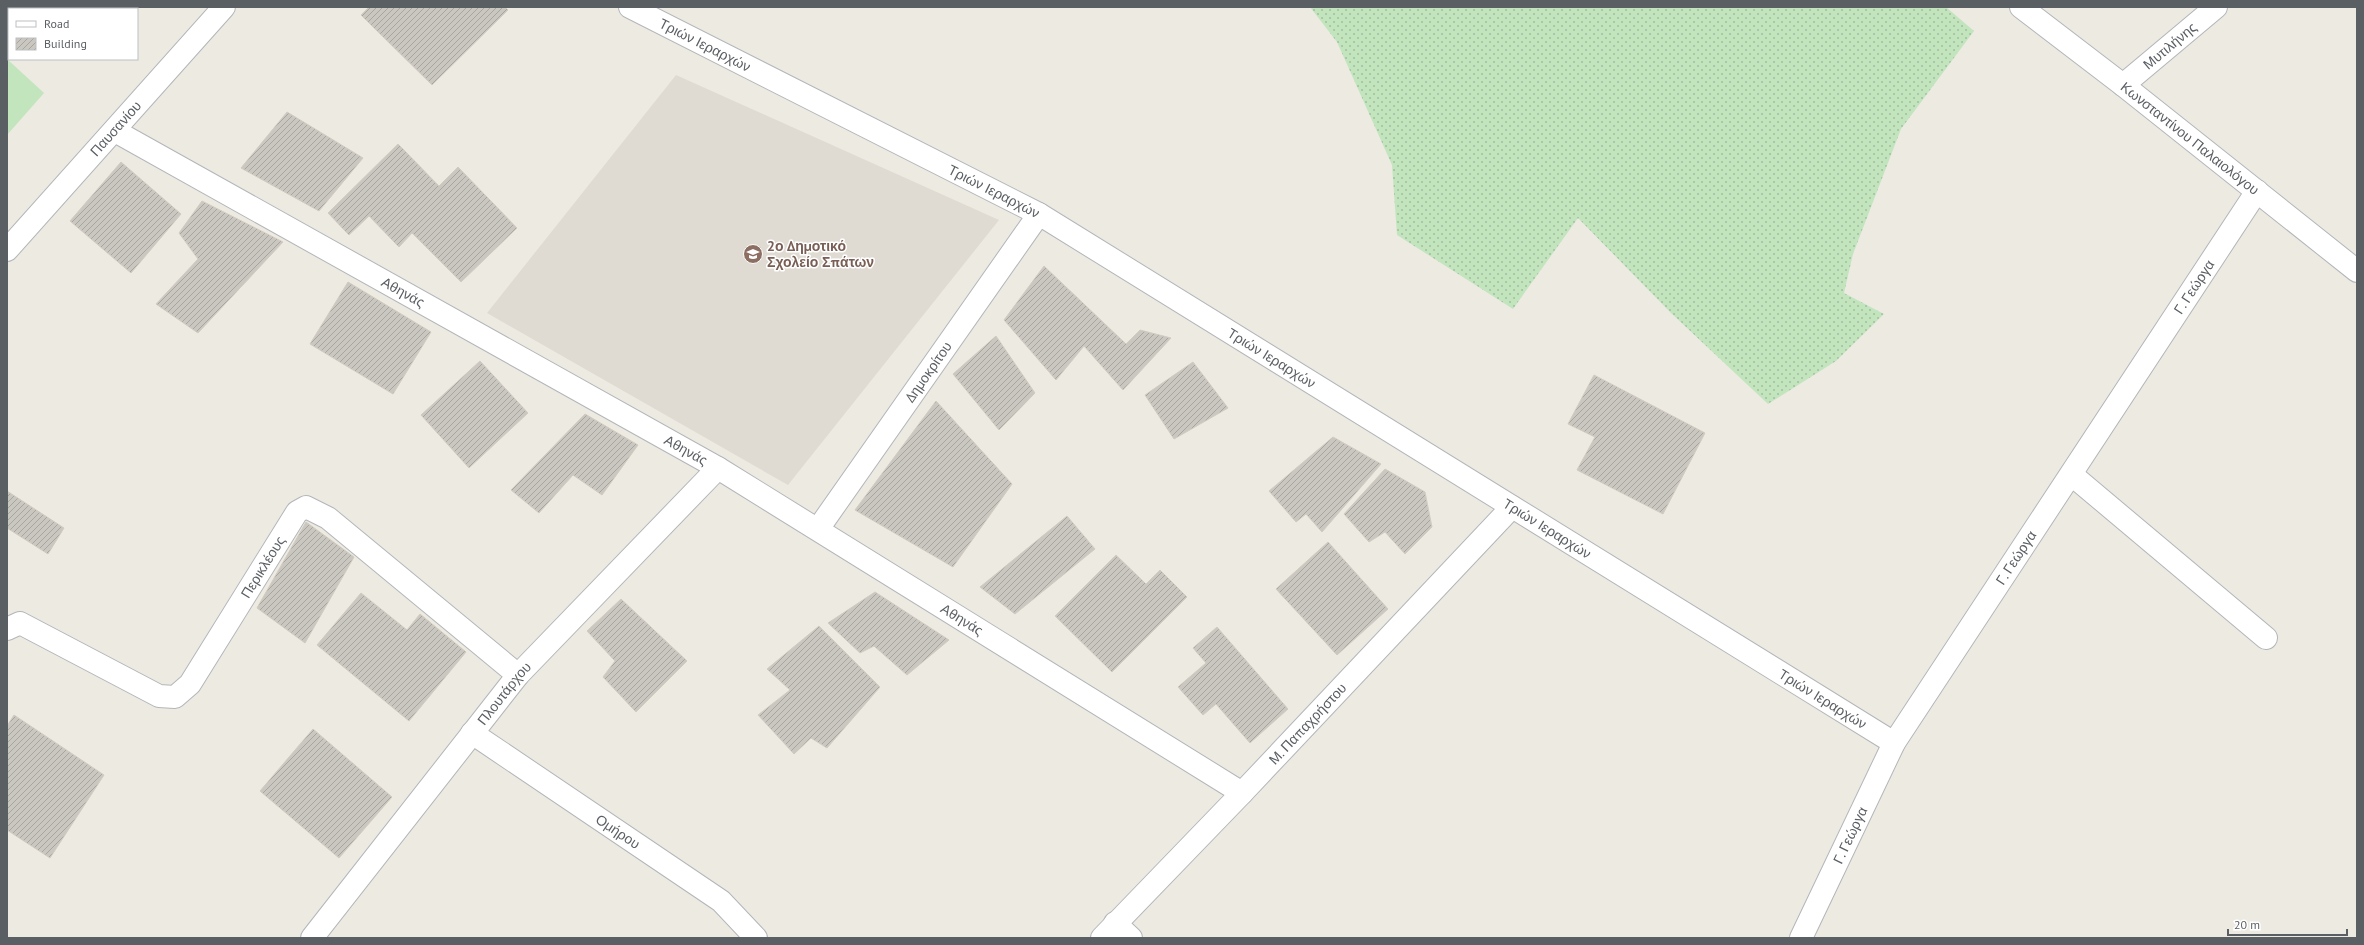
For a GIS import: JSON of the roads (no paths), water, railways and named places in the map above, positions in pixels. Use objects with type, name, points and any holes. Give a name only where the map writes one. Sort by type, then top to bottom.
[{"type":"street","name":"Παυσανίου","points":[[7,250],[115,131],[224,7]]},
{"type":"street","name":"Τριών Ιεραρχών","points":[[630,7],[1039,214],[1894,743]]},
{"type":"street","name":"Κωνσταντίνου Παλαιολόγου","points":[[2021,7],[2123,85],[2357,271]]},
{"type":"street","name":"Μυτιλήνης","points":[[2123,85],[2216,7]]},
{"type":"street","name":"Αθηνάς","points":[[115,131],[718,468],[1242,793]]},
{"type":"street","name":"Γ. Γεώργα","points":[[1801,938],[1894,743],[2072,475],[2257,191]]},
{"type":"street","name":"Δημοκρίτου","points":[[818,529],[1039,214]]},
{"type":"street","name":"Πλουτάρχου","points":[[312,938],[518,675],[718,468]]},
{"type":"street","points":[[2072,475],[2266,638]]},
{"type":"street","name":"Περικλέους","points":[[7,629],[20,623],[159,696],[175,697],[190,684],[297,512],[306,507],[328,518],[518,675]]},
{"type":"street","name":"Μ. Παπαχρήστου","points":[[1116,933],[1242,793],[1512,507]]},
{"type":"street","name":"Ομήρου","points":[[472,733],[721,901],[756,938]]},
{"type":"place","name":"2ο Δημοτικό Σχολείο Σπάτων","points":[[753,254]]}]
